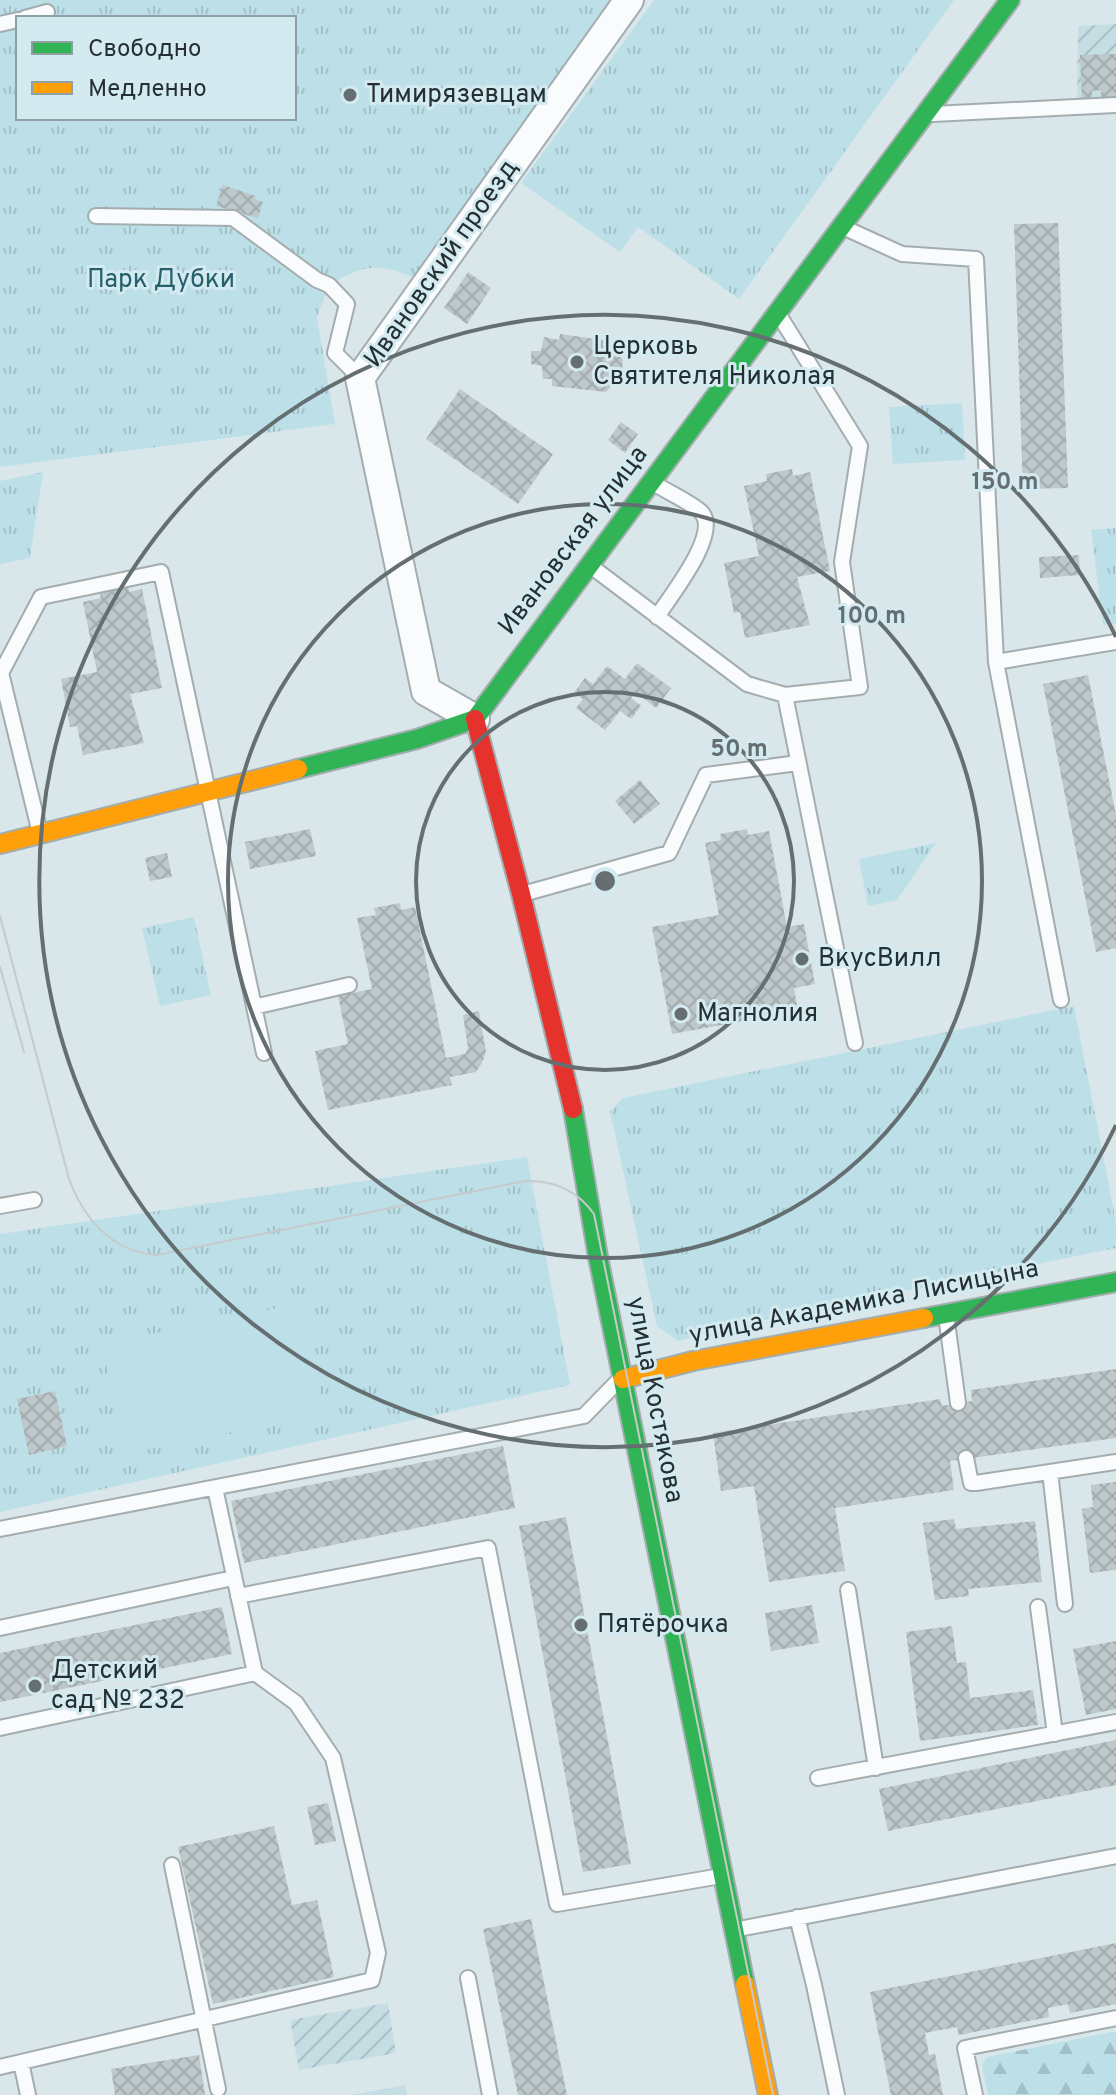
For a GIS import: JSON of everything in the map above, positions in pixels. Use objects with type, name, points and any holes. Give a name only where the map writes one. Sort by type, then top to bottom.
[{"type":"street","name":"Ивановский проезд","points":[[475,719],[426,691],[360,378],[629,0]]},
{"type":"street","name":"Ивановская улица","points":[[475,719],[1010,0]]},
{"type":"street","points":[[0,844],[417,739],[475,719]]},
{"type":"street","name":"улица Костякова","points":[[475,719],[572,1105],[598,1257],[768,2095]]},
{"type":"street","name":"улица Академика Лисицына","points":[[623,1379],[693,1361],[1116,1282]]},
{"type":"lane","points":[[32,16],[47,12]]},
{"type":"lane","points":[[925,114],[1116,105]]},
{"type":"lane","points":[[96,216],[233,218],[317,280],[329,285],[347,304],[335,353],[360,378]]},
{"type":"lane","points":[[841,226],[902,254],[976,259],[996,662],[1061,1000]]},
{"type":"lane","points":[[589,565],[747,684],[785,695],[860,687],[842,562],[860,446],[777,312]]},
{"type":"lane","points":[[651,482],[702,513],[708,527],[704,543],[657,617]]},
{"type":"lane","points":[[40,834],[1,673],[41,597],[161,572],[264,1053]]},
{"type":"lane","points":[[996,662],[1116,642]]},
{"type":"lane","points":[[785,695],[855,1043]]},
{"type":"lane","points":[[521,894],[669,853],[706,775],[798,763]]},
{"type":"lane","points":[[254,1007],[349,985]]},
{"type":"lane","points":[[0,1206],[34,1200]]},
{"type":"lane","points":[[946,1315],[958,1403]]},
{"type":"lane","points":[[0,1529],[584,1416],[618,1380],[623,1379]]},
{"type":"lane","points":[[966,1458],[971,1483],[1116,1462]]},
{"type":"lane","points":[[1050,1472],[1065,1604]]},
{"type":"lane","points":[[0,2067],[372,1980],[378,1953],[333,1758],[296,1703],[255,1673],[215,1488]]},
{"type":"lane","points":[[238,1596],[488,1548],[557,1904],[723,1875]]},
{"type":"lane","points":[[0,1628],[233,1578]]},
{"type":"lane","points":[[848,1590],[876,1768]]},
{"type":"lane","points":[[1038,1607],[1055,1734]]},
{"type":"lane","points":[[0,1728],[255,1673]]},
{"type":"lane","points":[[818,1778],[1116,1722]]},
{"type":"lane","points":[[734,1930],[1116,1856]]},
{"type":"lane","points":[[172,1865],[218,2089]]},
{"type":"lane","points":[[797,1917],[837,2095]]},
{"type":"lane","points":[[468,1978],[490,2095]]},
{"type":"lane","points":[[975,2095],[965,2048],[1116,2018]]},
{"type":"lane","points":[[21,2062],[28,2095]]},
{"type":"shaded area","points":[[1116,24],[1116,101],[1077,103],[1078,26]]},
{"type":"shaded area","points":[[388,2003],[396,2053],[299,2070],[290,2020]]},
{"type":"shaded area","points":[[405,2085],[407,2095],[351,2095]]},
{"type":"green space","name":"Парк Дубки","points":[[0,0],[610,0],[419,280],[393,270],[373,268],[363,269],[329,285],[317,318],[335,424],[0,467]]},
{"type":"green space","points":[[654,0],[954,0],[739,299],[638,227],[620,252],[521,183]]},
{"type":"green space","points":[[962,403],[965,460],[893,464],[889,407]]},
{"type":"green space","points":[[43,472],[30,558],[0,564],[0,481]]},
{"type":"green space","points":[[1116,528],[1116,623],[1103,625],[1091,530]]},
{"type":"green space","points":[[936,843],[897,900],[868,906],[859,859]]},
{"type":"green space","points":[[194,917],[211,995],[160,1006],[142,928]]},
{"type":"green space","points":[[1074,1006],[1116,1222],[1116,1248],[791,1314],[678,1341],[657,1326],[610,1111],[623,1098]]},
{"type":"green space","points":[[527,1157],[570,1385],[0,1512],[0,1234]]},
{"type":"green space","points":[[301,1303],[324,1413],[124,1454],[102,1344]]},
{"type":"green space","points":[[1116,2033],[1116,2095],[988,2095],[982,2065],[987,2057]]},
{"type":"building","points":[[1116,54],[1116,98],[1101,99],[1101,90],[1092,91],[1092,100],[1082,100],[1080,55]]},
{"type":"building","points":[[223,185],[256,196],[255,199],[263,202],[258,218],[216,206]]},
{"type":"building","points":[[1058,223],[1068,488],[1023,489],[1014,224]]},
{"type":"building","points":[[468,272],[491,288],[467,324],[444,308]]},
{"type":"building","name":"Церковь Святителя Николая","points":[[560,334],[611,341],[614,353],[623,360],[622,373],[606,392],[552,386],[552,379],[543,379],[542,366],[531,364],[531,351],[541,351],[544,337],[559,340]]},
{"type":"building","points":[[460,389],[553,454],[518,504],[426,439]]},
{"type":"building","points":[[621,422],[638,434],[625,453],[608,440]]},
{"type":"building","points":[[792,469],[793,476],[810,472],[830,571],[797,577],[810,625],[745,638],[740,612],[734,613],[724,563],[759,556],[744,486],[767,481],[766,474]]},
{"type":"building","points":[[1079,555],[1080,575],[1040,578],[1039,557]]},
{"type":"building","points":[[128,586],[129,592],[142,589],[162,688],[130,694],[144,743],[83,755],[77,726],[70,727],[61,679],[97,672],[83,602],[101,598],[99,592]]},
{"type":"building","points":[[637,663],[671,688],[656,708],[635,692],[631,698],[641,706],[631,719],[620,711],[605,730],[576,708],[583,699],[574,693],[585,678],[593,684],[607,666],[625,679]]},
{"type":"building","points":[[1088,675],[1116,815],[1116,948],[1096,952],[1043,684]]},
{"type":"building","points":[[640,780],[660,804],[634,824],[615,801]]},
{"type":"building","points":[[310,829],[316,856],[250,869],[245,842]]},
{"type":"building","points":[[747,829],[748,835],[769,831],[787,927],[804,924],[815,984],[794,988],[798,1011],[672,1034],[652,927],[719,915],[705,843],[721,840],[720,834]]},
{"type":"building","points":[[167,853],[172,877],[150,881],[145,858]]},
{"type":"building","points":[[400,903],[401,910],[415,907],[446,1058],[465,1054],[468,1048],[463,1015],[479,1011],[486,1052],[476,1072],[450,1077],[452,1085],[328,1110],[315,1051],[348,1044],[338,996],[372,989],[357,918],[376,915],[374,908]]},
{"type":"building","points":[[1116,1369],[1116,1438],[950,1461],[954,1490],[835,1508],[845,1571],[769,1582],[754,1486],[721,1491],[713,1433],[940,1399],[942,1406],[972,1401],[971,1390]]},
{"type":"building","points":[[55,1391],[67,1446],[29,1455],[17,1399]]},
{"type":"building","points":[[503,1446],[515,1508],[244,1563],[231,1501]]},
{"type":"building","points":[[1116,1482],[1116,1570],[1090,1573],[1082,1509],[1093,1507],[1091,1485]]},
{"type":"building","points":[[566,1517],[631,1864],[583,1872],[519,1526]]},
{"type":"building","points":[[954,1519],[956,1529],[1035,1521],[1042,1582],[968,1589],[969,1596],[935,1600],[923,1523]]},
{"type":"building","points":[[812,1605],[819,1643],[771,1651],[765,1613]]},
{"type":"building","points":[[222,1607],[232,1654],[0,1702],[0,1653]]},
{"type":"building","points":[[952,1626],[957,1663],[966,1662],[970,1698],[1033,1690],[1038,1725],[920,1741],[906,1632]]},
{"type":"building","points":[[1116,1641],[1116,1709],[1086,1715],[1073,1649]]},
{"type":"building","points":[[1116,1740],[1116,1785],[888,1831],[879,1789]]},
{"type":"building","points":[[328,1803],[336,1841],[315,1845],[307,1807]]},
{"type":"building","points":[[274,1826],[292,1905],[317,1900],[334,1977],[213,2004],[178,1847]]},
{"type":"building","points":[[531,1919],[567,2095],[518,2095],[483,1929]]},
{"type":"building","points":[[1116,1943],[1116,2004],[1070,2013],[1068,2004],[1048,2008],[1049,2017],[959,2035],[957,2027],[925,2033],[929,2055],[935,2054],[943,2095],[891,2095],[870,1992]]},
{"type":"building","points":[[199,2055],[205,2095],[115,2095],[111,2069]]},
{"type":"tram line","points":[[0,916],[69,1179],[92,1220],[113,1240],[126,1247],[157,1255],[525,1181],[546,1182],[564,1188],[594,1214],[773,2095]]},
{"type":"tram line","points":[[0,967],[24,1052]]},
{"type":"traffic: fast","points":[[298,769],[417,739],[475,719],[1010,0]]},
{"type":"traffic: fast","points":[[573,1109],[598,1257],[745,1984]]},
{"type":"traffic: fast","points":[[924,1318],[1116,1282]]},
{"type":"traffic: slow","points":[[0,844],[298,769]]},
{"type":"traffic: slow","points":[[623,1379],[693,1361],[924,1318]]},
{"type":"traffic: slow","points":[[745,1984],[768,2095]]},
{"type":"traffic: jam","points":[[475,719],[573,1109]]},
{"type":"place","name":"Тимирязевцам","points":[[350,95]]},
{"type":"place","name":"Церковь Святителя Николая","points":[[577,362]]},
{"type":"place","name":"ВкусВилл","points":[[802,959]]},
{"type":"place","name":"Магнолия","points":[[681,1014]]},
{"type":"place","name":"Пятёрочка","points":[[581,1625]]},
{"type":"place","name":"Детский сад № 232","points":[[35,1686]]}]
